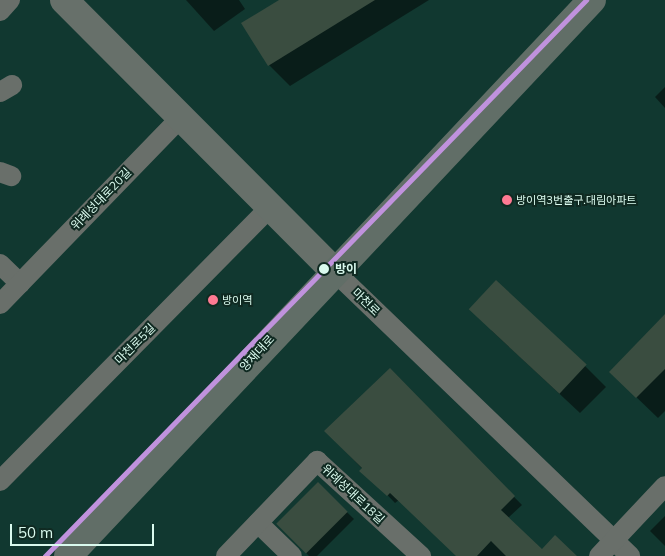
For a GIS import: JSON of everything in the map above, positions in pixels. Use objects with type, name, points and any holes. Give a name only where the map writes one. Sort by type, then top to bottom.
[{"type":"main road","name":"양재대로","points":[[68,556],[334,271],[592,0]]},
{"type":"street","points":[[0,11],[10,0]]},
{"type":"street","name":"마천로","points":[[64,0],[182,116],[334,271],[630,556]]},
{"type":"street","name":"위례성대로20길","points":[[0,304],[182,116]]},
{"type":"street","name":"마천로5길","points":[[0,481],[270,207]]},
{"type":"street","points":[[0,264],[20,283]]},
{"type":"street","name":"위례성대로18길","points":[[258,523],[317,461],[421,556]]},
{"type":"street","points":[[599,556],[665,486]]},
{"type":"street","points":[[226,556],[258,523],[292,556]]},
{"type":"building","points":[[279,0],[375,0],[268,66],[241,23]]},
{"type":"building","points":[[496,280],[587,365],[559,394],[469,309]]},
{"type":"building","points":[[665,314],[665,369],[636,398],[609,372]]},
{"type":"building","points":[[390,368],[515,496],[501,510],[542,549],[555,535],[577,556],[506,556],[491,541],[477,556],[456,556],[390,493],[387,496],[359,471],[362,468],[324,431]]},
{"type":"building","points":[[318,482],[348,512],[306,553],[276,524]]},
{"type":"transit line","points":[[45,556],[586,0]]},
{"type":"place","name":"방이역3번출구.대림아파트","points":[[507,200]]},
{"type":"place","name":"방이","points":[[324,269]]},
{"type":"place","name":"방이역","points":[[213,300]]}]
